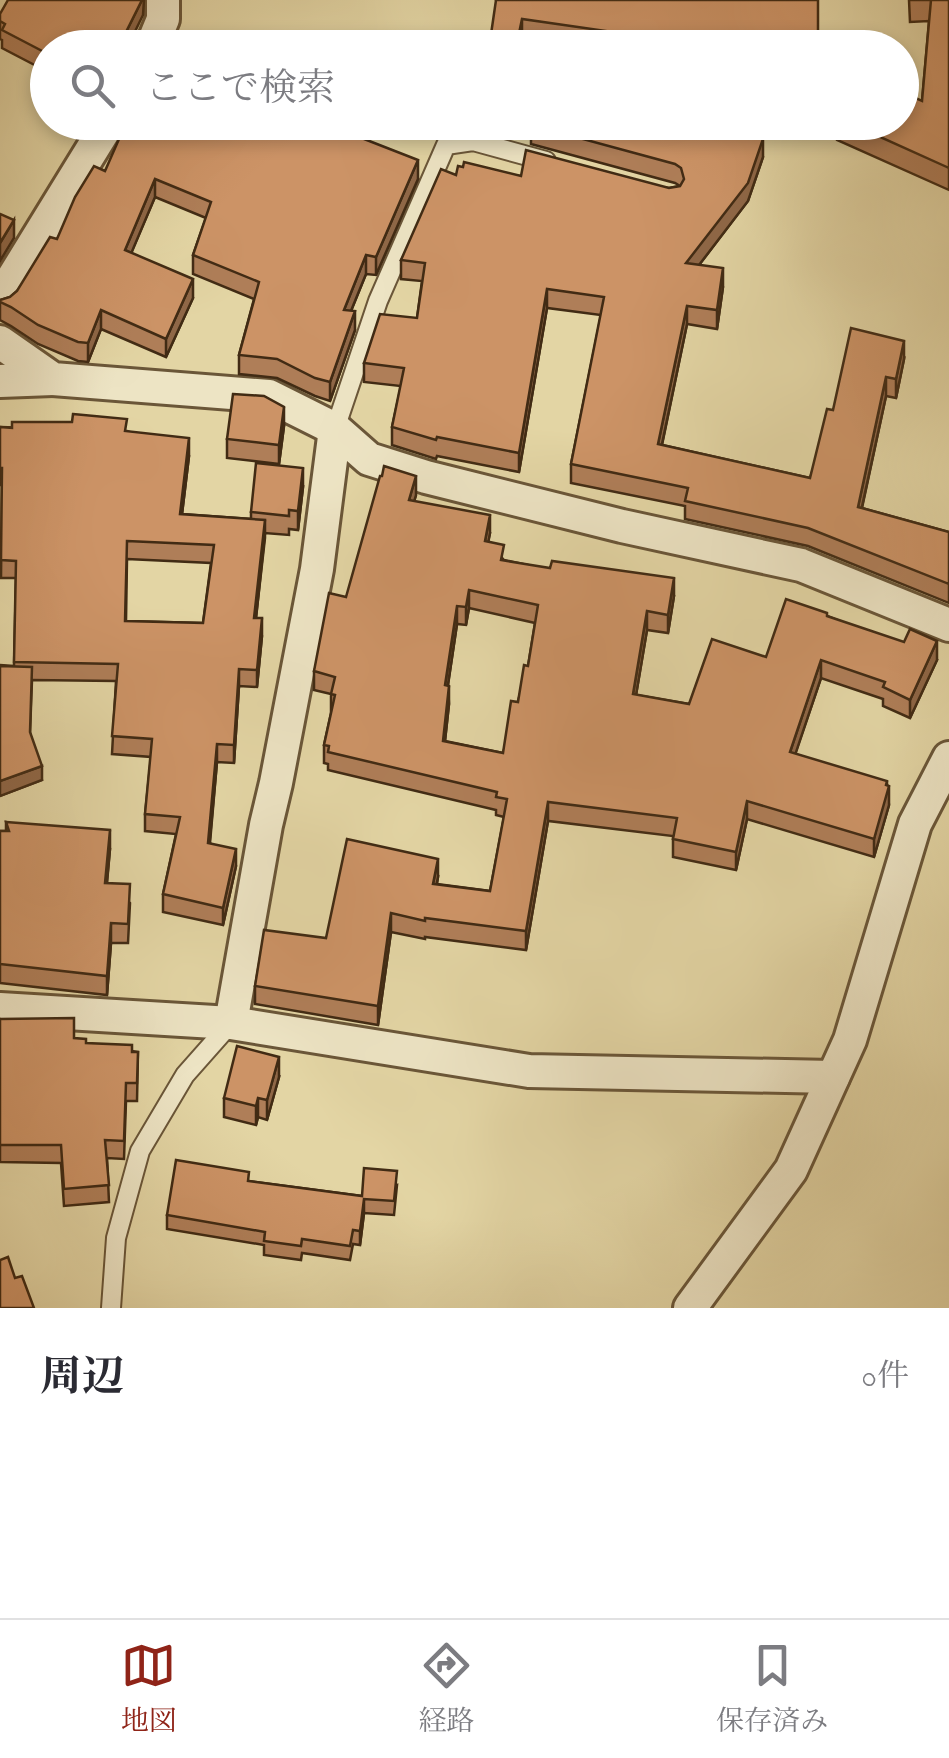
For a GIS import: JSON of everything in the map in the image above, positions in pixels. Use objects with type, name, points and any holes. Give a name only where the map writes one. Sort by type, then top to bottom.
[{"type":"street","points":[[159,30],[164,18],[163,0]]},
{"type":"street","points":[[0,300],[97,140]]},
{"type":"street","points":[[0,342],[53,379]]},
{"type":"street","points":[[0,380],[53,379],[270,396],[336,429],[369,459],[426,478],[801,566],[949,625]]},
{"type":"street","points":[[231,1023],[318,569],[336,429]]},
{"type":"street","points":[[690,1308],[791,1170],[850,1040],[916,824],[949,758]]},
{"type":"street","points":[[0,1009],[231,1023],[529,1071],[834,1077]]},
{"type":"lane","points":[[336,429],[378,301],[446,145],[473,140],[564,165]]},
{"type":"lane","points":[[111,1308],[116,1238],[140,1151],[185,1075],[231,1023]]},
{"type":"building","points":[[8,0],[142,0],[127,30],[30,30],[30,45],[2,30],[5,24],[0,21]]},
{"type":"building","points":[[496,0],[818,0],[818,30],[599,30],[522,19],[520,30],[492,30]]},
{"type":"building","points":[[931,0],[949,0],[949,168],[887,140],[919,140],[919,100],[922,101]]},
{"type":"building","points":[[119,140],[367,140],[418,160],[376,257],[366,255],[344,310],[355,311],[330,382],[277,359],[239,355],[259,282],[193,255],[211,202],[155,179],[125,250],[193,279],[166,339],[101,310],[88,343],[78,342],[38,325],[0,302],[17,291],[50,237],[57,239],[94,166],[105,171]]},
{"type":"building","points":[[586,140],[763,140],[748,183],[686,263],[723,268],[717,310],[687,306],[658,444],[810,478],[827,409],[833,410],[851,328],[904,341],[896,379],[886,377],[858,507],[949,532],[949,584],[808,528],[685,501],[688,488],[571,464],[604,297],[547,289],[519,453],[437,437],[436,440],[392,427],[404,368],[364,363],[380,314],[417,318],[425,263],[401,260],[441,169],[456,175],[458,166],[463,167],[464,162],[521,176],[526,150],[669,188],[680,186],[684,179],[681,168]]},
{"type":"building","points":[[0,214],[14,220],[0,243]]},
{"type":"building","points":[[233,394],[264,396],[284,407],[279,445],[227,439]]},
{"type":"building","points":[[73,414],[127,419],[125,431],[189,438],[180,514],[265,520],[254,618],[262,618],[257,670],[239,669],[234,745],[217,744],[208,843],[236,849],[223,908],[163,894],[180,817],[145,814],[152,739],[112,736],[118,664],[14,662],[16,561],[1,560],[0,427],[12,428],[12,422],[72,422]],"holes":[[[127,541],[214,545],[203,623],[125,621]]]},
{"type":"building","points":[[256,463],[303,468],[298,511],[289,510],[289,516],[251,512]]},
{"type":"building","points":[[384,466],[416,476],[409,500],[490,515],[485,541],[504,545],[501,560],[550,568],[552,561],[674,578],[668,615],[647,611],[633,694],[689,704],[712,639],[766,657],[786,599],[904,642],[910,629],[937,641],[910,700],[883,687],[885,682],[821,660],[790,752],[887,781],[889,786],[874,839],[747,801],[736,852],[673,839],[677,818],[548,802],[526,931],[425,921],[391,913],[378,1006],[255,986],[264,930],[326,938],[347,839],[438,859],[433,884],[490,891],[507,799],[496,797],[497,792],[328,752],[329,746],[324,745],[335,677],[314,671],[329,593],[346,597]],"holes":[[[469,590],[538,605],[528,666],[524,665],[518,702],[511,701],[503,753],[443,741],[449,686],[445,685],[457,606],[466,607]]]},
{"type":"building","points":[[0,666],[32,667],[30,732],[42,766],[0,781]]},
{"type":"building","points":[[6,822],[110,830],[105,883],[130,884],[128,924],[111,923],[107,976],[0,964],[0,831],[9,831]]},
{"type":"building","points":[[74,1018],[74,1038],[86,1039],[86,1043],[132,1045],[132,1052],[138,1052],[137,1083],[126,1083],[124,1141],[105,1140],[109,1185],[64,1189],[61,1145],[0,1145],[0,1019]]},
{"type":"building","points":[[237,1046],[279,1057],[267,1100],[258,1098],[256,1106],[224,1098]]},
{"type":"building","points":[[176,1160],[249,1172],[248,1181],[362,1196],[364,1168],[397,1171],[394,1201],[364,1199],[360,1231],[353,1230],[350,1246],[302,1239],[301,1246],[264,1241],[265,1232],[167,1215]]},
{"type":"building","points":[[8,1257],[15,1278],[22,1276],[34,1308],[0,1308],[0,1260]]}]
